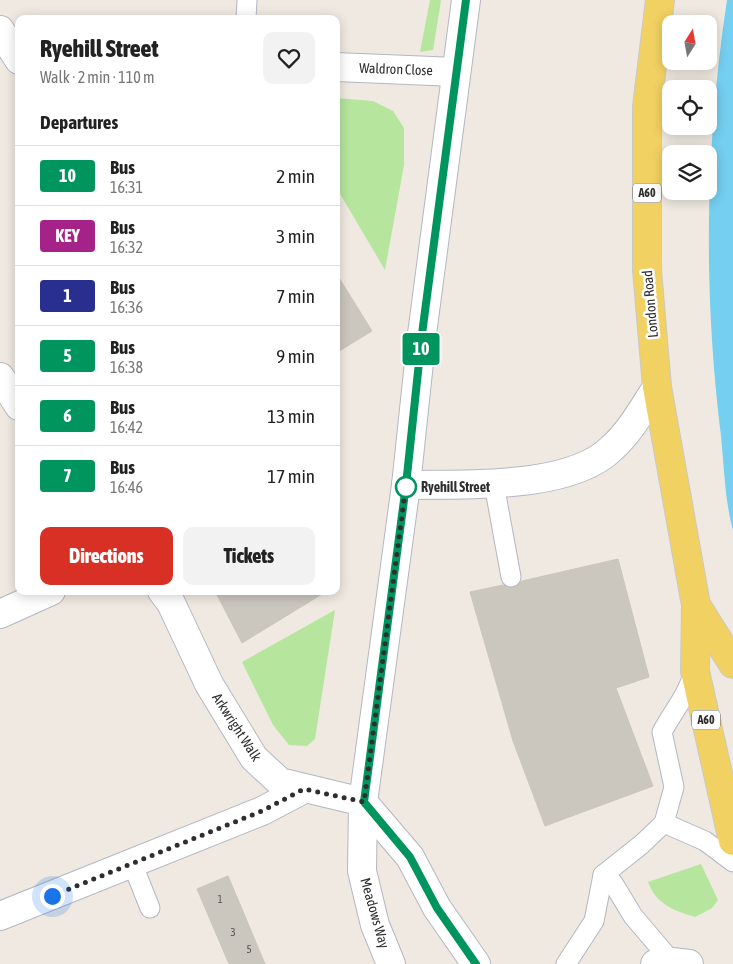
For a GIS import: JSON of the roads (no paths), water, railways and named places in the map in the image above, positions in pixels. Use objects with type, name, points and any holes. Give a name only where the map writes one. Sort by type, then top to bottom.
[{"type":"main road","name":"London Road","points":[[660,0],[647,107],[647,270],[657,387],[696,605],[695,671],[733,841]]},
{"type":"main road","name":"London Road","points":[[696,605],[733,664]]},
{"type":"street","name":"Meadows Way","points":[[390,964],[375,925],[362,871],[364,802],[406,485],[422,334],[466,0]]},
{"type":"street","points":[[0,30],[15,54]]},
{"type":"street","name":"Waldron Close","points":[[340,67],[456,72]]},
{"type":"street","points":[[0,376],[15,400]]},
{"type":"street","points":[[406,485],[494,484],[554,476],[586,465],[611,450],[627,432],[657,387]]},
{"type":"street","points":[[0,614],[42,595]]},
{"type":"street","name":"Arkwright Walk","points":[[165,595],[171,603],[209,684],[254,758],[280,782],[364,802]]},
{"type":"street","points":[[0,916],[262,811],[304,789]]},
{"type":"street","points":[[364,802],[410,857],[437,908],[476,964]]},
{"type":"lane","points":[[246,15],[247,0]]},
{"type":"lane","points":[[494,484],[511,576]]},
{"type":"lane","points":[[566,964],[594,921],[605,886],[642,844],[664,823],[674,787],[662,732],[674,711],[688,693],[695,671]]},
{"type":"lane","points":[[664,823],[692,837],[705,841],[733,862]]},
{"type":"lane","points":[[132,863],[150,908]]},
{"type":"lane","points":[[605,886],[672,963]]},
{"type":"water","points":[[727,0],[733,0],[733,530],[726,496],[715,382],[709,272],[710,200],[717,200],[717,145],[712,145],[713,135],[717,135],[717,81]]},
{"type":"place","name":"Ryehill Street","points":[[406,487]]}]
